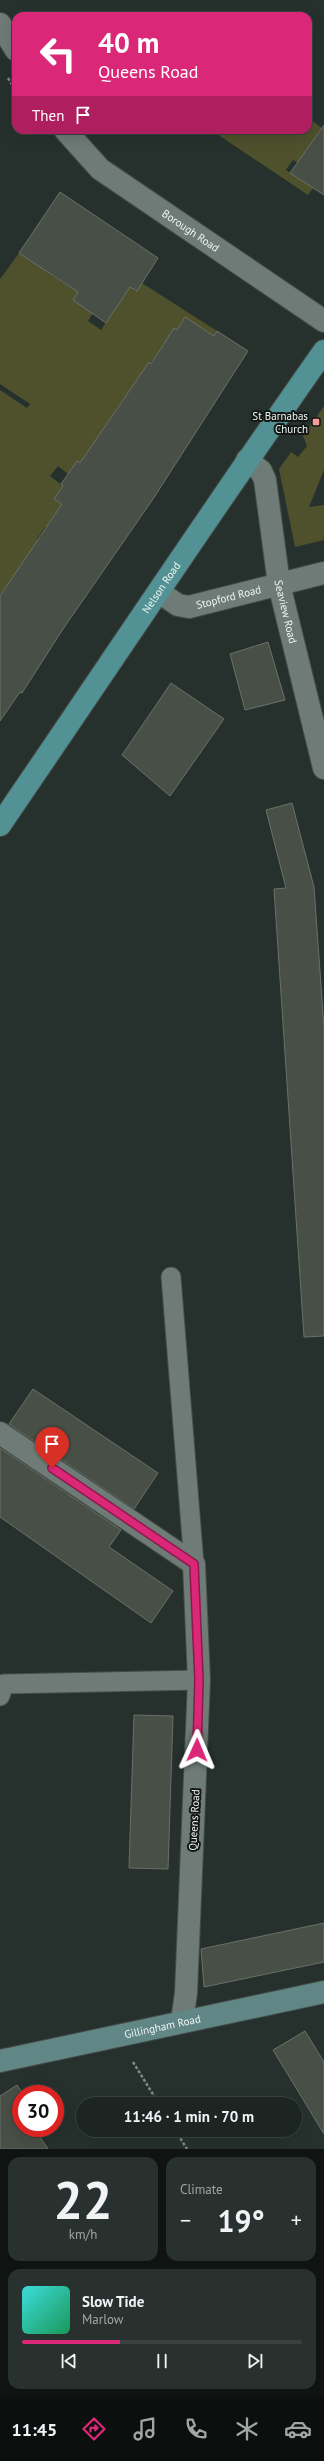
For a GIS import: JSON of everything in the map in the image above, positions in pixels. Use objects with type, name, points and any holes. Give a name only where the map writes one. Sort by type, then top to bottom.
[{"type":"main road","name":"Nelson Road","points":[[0,825],[247,460],[324,351]]},
{"type":"street","points":[[0,24],[12,44]]},
{"type":"street","name":"Borough Road","points":[[69,134],[100,169],[324,321]]},
{"type":"street","name":"Seaview Road","points":[[247,460],[261,471],[265,480],[279,584],[324,768]]},
{"type":"street","name":"Stopford Road","points":[[159,592],[178,605],[189,607],[324,573]]},
{"type":"street","points":[[0,1433],[194,1564]]},
{"type":"street","name":"Queens Road","points":[[182,2021],[187,1985],[199,1680],[194,1564]]},
{"type":"street","name":"Gillingham Road","points":[[0,2061],[182,2021],[324,1992]]},
{"type":"lane","points":[[171,1276],[194,1564]]},
{"type":"lane","points":[[0,1696],[4,1684],[199,1680]]},
{"type":"path","points":[[129,2056],[155,2097]]},
{"type":"path","points":[[179,2137],[187,2149]]},
{"type":"green space","points":[[312,121],[322,128],[318,133],[324,137],[300,164],[293,160],[286,170],[313,188],[308,195],[217,134],[312,134]]},
{"type":"green space","points":[[52,238],[62,245],[45,271],[73,289],[90,265],[93,313],[88,321],[101,330],[130,287],[136,291],[142,283],[217,331],[214,336],[185,317],[177,330],[174,328],[189,371],[159,352],[150,364],[133,404],[124,398],[101,432],[109,437],[68,474],[58,466],[50,476],[63,486],[55,499],[63,505],[71,545],[45,527],[37,539],[51,548],[49,578],[24,561],[8,584],[26,611],[0,594],[0,390],[27,408],[30,404],[0,384],[0,279],[19,253],[35,263]]},
{"type":"green space","points":[[324,406],[324,470],[309,507],[324,505],[324,540],[295,547],[279,469],[291,452],[298,457],[307,446],[303,436]]},
{"type":"building","points":[[324,125],[324,195],[290,173]]},
{"type":"building","points":[[60,192],[158,258],[137,291],[130,287],[106,323],[73,300],[78,292],[19,253]]},
{"type":"building","points":[[185,317],[214,336],[217,331],[248,351],[153,499],[63,629],[22,693],[20,692],[0,721],[0,596],[62,504],[54,499],[63,486],[61,484],[77,461],[80,463],[149,362],[151,364],[174,328],[177,330]]},
{"type":"building","points":[[268,642],[285,700],[245,710],[230,654]]},
{"type":"building","points":[[171,683],[224,719],[170,796],[122,755]]},
{"type":"building","points":[[292,803],[314,887],[324,1028],[324,1336],[304,1337],[274,889],[286,888],[266,810]]},
{"type":"building","points":[[33,1389],[158,1473],[134,1509],[9,1424]]},
{"type":"building","points":[[0,1448],[121,1530],[109,1547],[173,1591],[151,1623],[0,1517]]},
{"type":"building","points":[[134,1715],[173,1716],[168,1869],[129,1868]]},
{"type":"building","points":[[324,1923],[324,1962],[204,1987],[201,1949]]},
{"type":"building","points":[[305,2031],[324,2062],[324,2134],[302,2097],[273,2050]]},
{"type":"building","points":[[12,2088],[12,2137],[40,2137],[48,2149],[0,2149],[0,2096]]},
{"type":"place","name":"St Barnabas Church","points":[[316,422]]},
{"type":"route","points":[[52,1468],[194,1564],[199,1680],[197,1750]]}]
